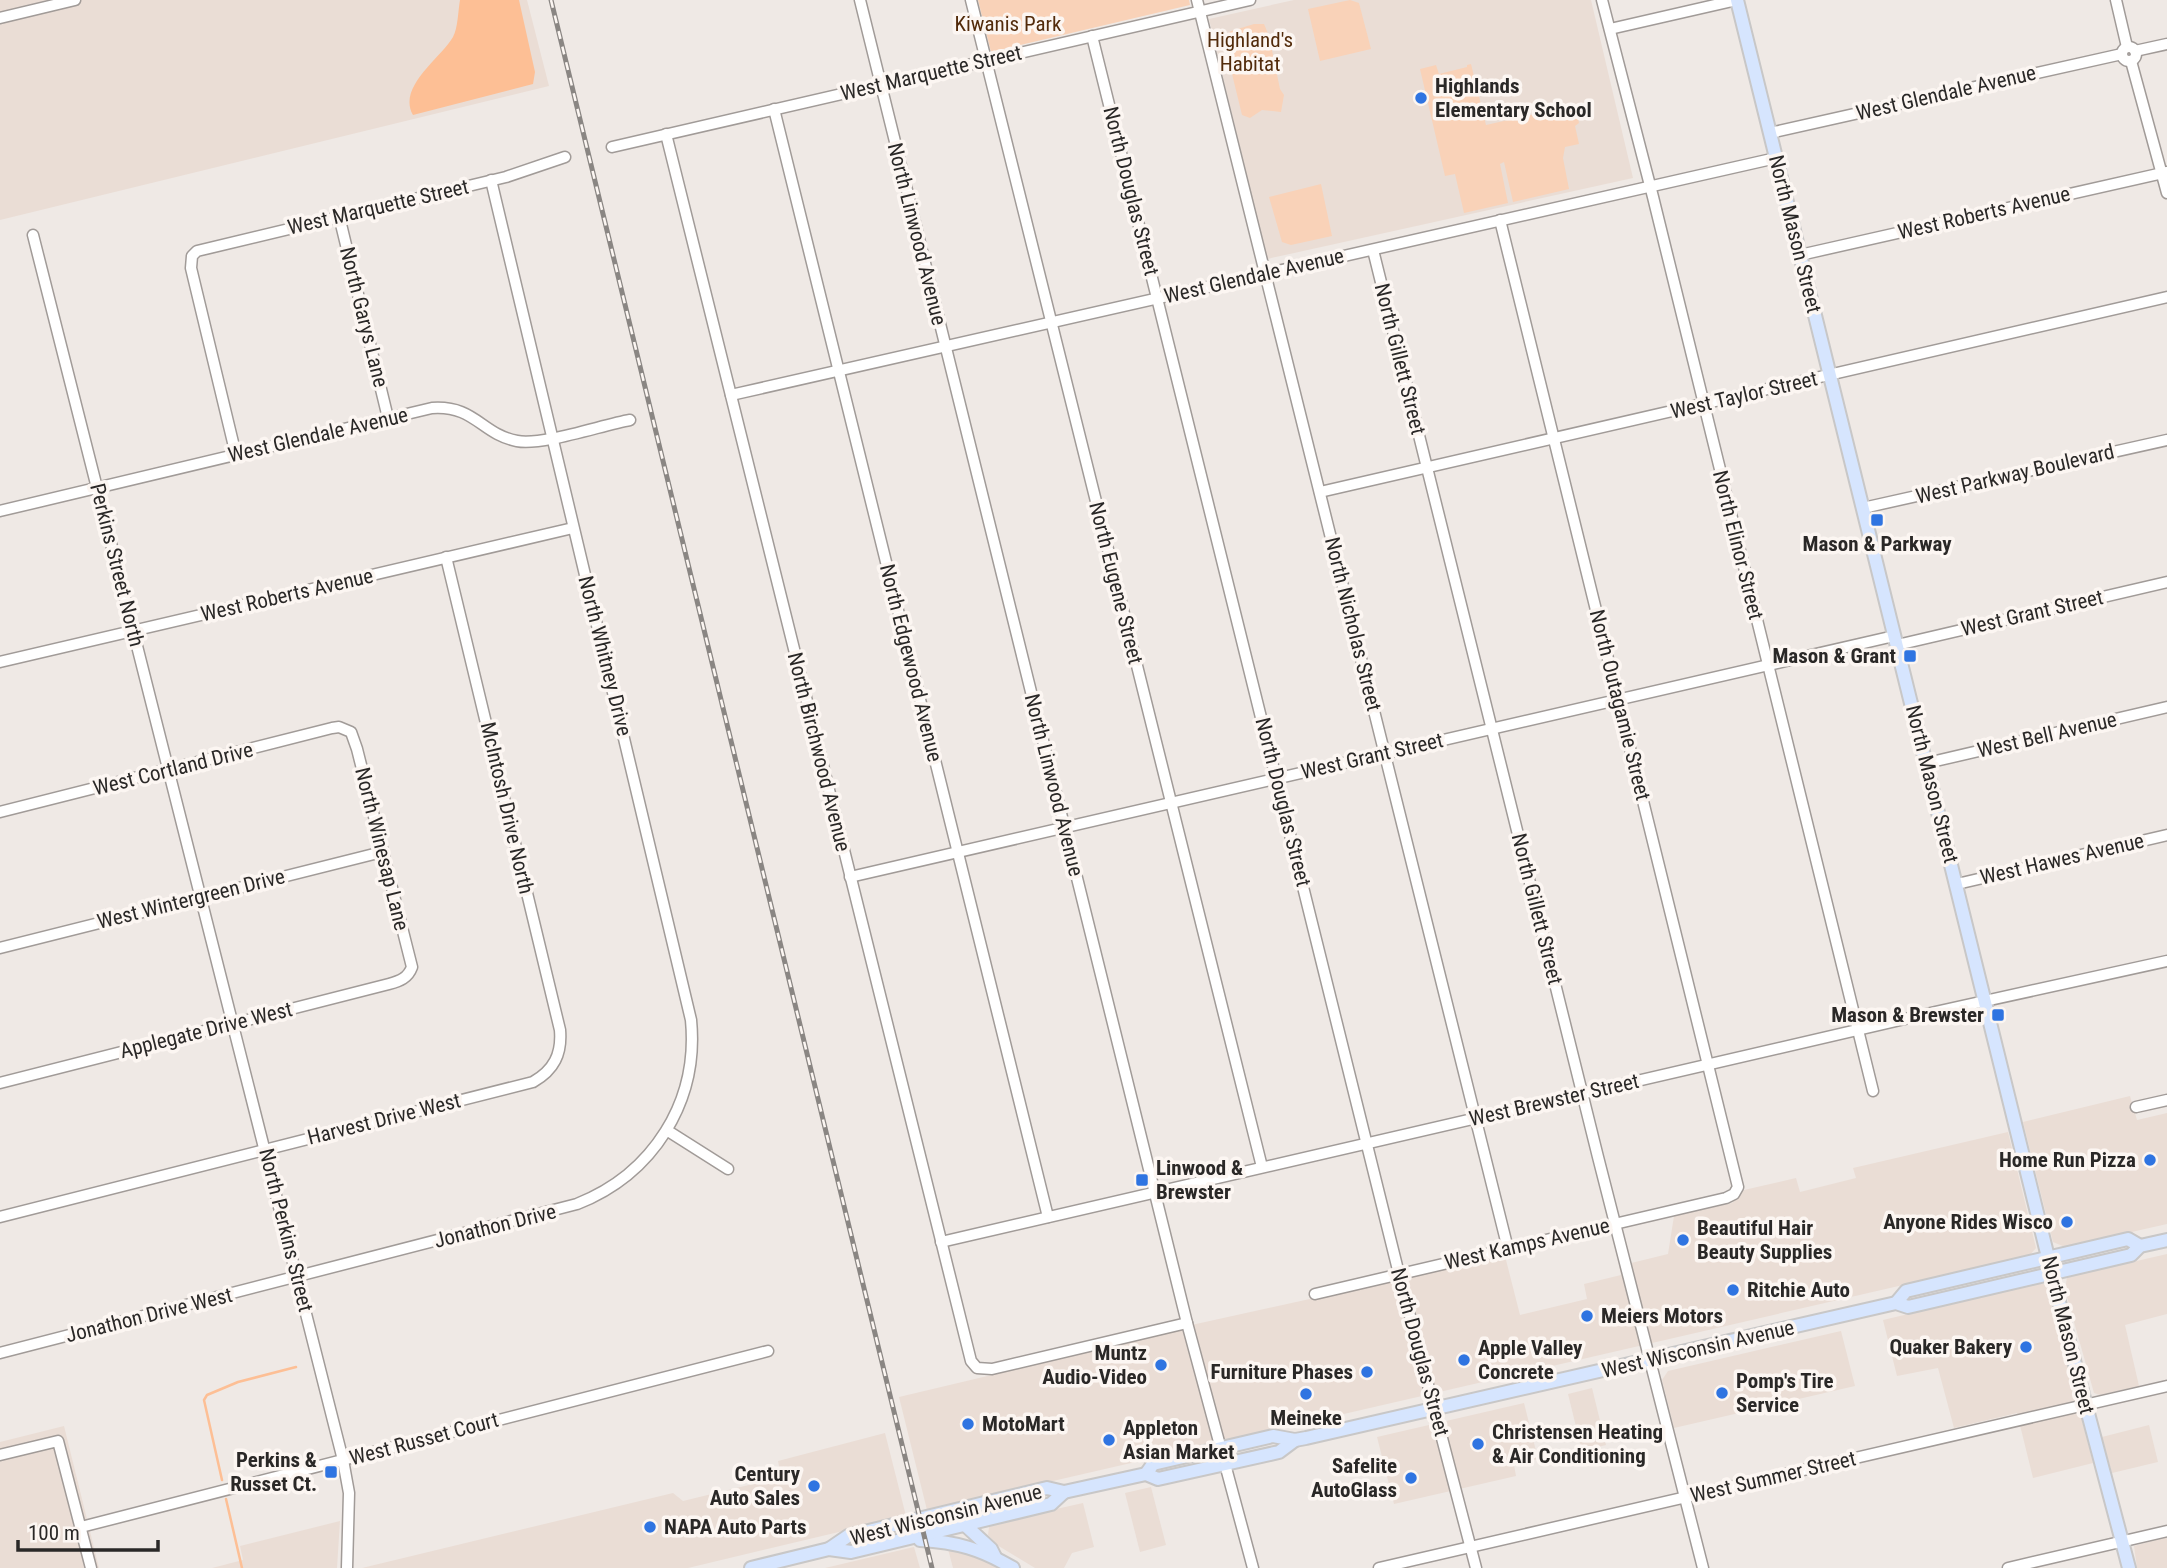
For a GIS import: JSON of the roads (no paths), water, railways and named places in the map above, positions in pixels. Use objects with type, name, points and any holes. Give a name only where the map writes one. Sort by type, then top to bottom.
[{"type":"main road","name":"North Mason Street","points":[[1737,0],[2048,1258],[2129,1568]]},
{"type":"main road","name":"West Wisconsin Avenue","points":[[1896,1303],[1906,1291],[2128,1239]]},
{"type":"main road","points":[[2052,1273],[2068,1261],[2120,1249],[2128,1239],[2140,1246]]},
{"type":"main road","name":"West Wisconsin Avenue","points":[[1146,1474],[1153,1464],[1219,1448],[1273,1436],[1295,1440],[1896,1303],[1908,1307],[2132,1255],[2140,1246],[2167,1240]]},
{"type":"main road","points":[[1927,1302],[1950,1290],[2032,1270],[2048,1258]]},
{"type":"main road","name":"West Wisconsin Avenue","points":[[830,1549],[848,1536],[1027,1492],[1047,1488],[1064,1492],[1146,1474],[1158,1479],[1279,1452],[1295,1440]]},
{"type":"main road","points":[[1001,1516],[1013,1507],[1027,1502],[1027,1492]]},
{"type":"main road","name":"West Wisconsin Avenue","points":[[751,1568],[830,1549],[851,1552],[1051,1504],[1064,1492]]},
{"type":"main road","points":[[958,1509],[964,1524],[963,1541],[967,1547]]},
{"type":"main road","points":[[964,1524],[991,1549],[995,1557]]},
{"type":"main road","points":[[906,1539],[949,1542],[995,1557],[1013,1568]]},
{"type":"street","points":[[0,18],[75,0]]},
{"type":"street","name":"North Linwood Avenue","points":[[860,0],[1187,1323],[1253,1568]]},
{"type":"street","name":"North Eugene Street","points":[[971,0],[1262,1167]]},
{"type":"street","name":"North Nicholas Street","points":[[1197,0],[1508,1249]]},
{"type":"street","name":"West Marquette Street","points":[[612,147],[1250,0]]},
{"type":"street","name":"North Elinor Street","points":[[1602,0],[1873,1091]]},
{"type":"street","points":[[1610,29],[1737,0]]},
{"type":"street","points":[[2116,0],[2164,172],[2167,193]]},
{"type":"street","name":"North Douglas Street","points":[[1092,36],[1399,1274],[1476,1568]]},
{"type":"street","name":"West Glendale Avenue","points":[[1770,132],[2167,44]]},
{"type":"street","name":"North Edgewood Avenue","points":[[774,109],[1048,1217]]},
{"type":"street","name":"North Birchwood Avenue","points":[[666,134],[971,1361],[977,1368],[992,1369],[1187,1323]]},
{"type":"street","name":"West Marquette Street","points":[[236,455],[191,268],[192,256],[197,251],[492,180],[565,157]]},
{"type":"street","name":"West Glendale Avenue","points":[[731,395],[1776,158]]},
{"type":"street","name":"West Roberts Avenue","points":[[1800,255],[2164,172]]},
{"type":"street","name":"North Whitney Drive","points":[[492,180],[691,1020],[692,1051],[688,1080],[668,1131]]},
{"type":"street","name":"North Garys Lane","points":[[339,216],[388,418]]},
{"type":"street","name":"North Outagamie Street","points":[[1500,220],[1737,1178],[1737,1190]]},
{"type":"street","name":"Perkins Street North","points":[[33,235],[200,896]]},
{"type":"street","name":"North Gillett Street","points":[[1373,250],[1703,1568]]},
{"type":"street","name":"West Taylor Street","points":[[1320,492],[2167,298]]},
{"type":"street","name":"West Glendale Avenue","points":[[0,511],[432,408],[451,408],[470,415],[499,436],[525,442],[630,420]]},
{"type":"street","name":"West Parkway Boulevard","points":[[1863,508],[2167,439]]},
{"type":"street","name":"West Roberts Avenue","points":[[0,662],[573,528]]},
{"type":"street","name":"McIntosh Drive North","points":[[446,557],[552,997],[561,1040],[556,1060]]},
{"type":"street","name":"West Grant Street","points":[[850,877],[1768,666],[2167,582]]},
{"type":"street","name":"West Bell Avenue","points":[[1927,763],[2167,707]]},
{"type":"street","name":"West Cortland Drive","points":[[0,813],[332,728],[345,728]]},
{"type":"street","name":"North Winesap Lane","points":[[345,728],[354,737],[411,959],[410,974]]},
{"type":"street","name":"West Hawes Avenue","points":[[1957,884],[2167,835]]},
{"type":"street","name":"West Wintergreen Drive","points":[[0,948],[382,852]]},
{"type":"street","name":"North Perkins Street","points":[[200,896],[343,1460],[349,1493],[347,1568]]},
{"type":"street","name":"West Brewster Street","points":[[941,1242],[2167,961]]},
{"type":"street","name":"Applegate Drive West","points":[[0,1083],[389,984],[410,974]]},
{"type":"street","name":"Harvest Drive West","points":[[0,1217],[533,1082],[550,1069],[556,1060]]},
{"type":"street","points":[[2136,1107],[2167,1100]]},
{"type":"street","points":[[668,1131],[728,1169]]},
{"type":"street","name":"Jonathon Drive","points":[[298,1277],[578,1205],[608,1190],[638,1167],[668,1131]]},
{"type":"street","name":"West Kamps Avenue","points":[[1315,1294],[1726,1198],[1737,1190]]},
{"type":"street","name":"Jonathon Drive West","points":[[0,1353],[298,1277]]},
{"type":"street","name":"West Russet Court","points":[[81,1527],[768,1351]]},
{"type":"street","name":"West Summer Street","points":[[1379,1568],[2167,1386]]},
{"type":"street","points":[[0,1455],[58,1441],[91,1568]]},
{"type":"street","points":[[2008,1568],[2167,1531]]},
{"type":"waterway","points":[[222,1480],[204,1400],[207,1395],[238,1382],[296,1367]]},
{"type":"waterway","points":[[226,1499],[242,1568]]},
{"type":"railway","points":[[551,0],[932,1568]]},
{"type":"place","name":"Highlands Elementary School","points":[[1421,98]]},
{"type":"place","name":"Mason & Parkway","points":[[1877,520]]},
{"type":"place","name":"Mason & Grant","points":[[1910,656]]},
{"type":"place","name":"Mason & Brewster","points":[[1998,1015]]},
{"type":"place","name":"Home Run Pizza","points":[[2150,1160]]},
{"type":"place","name":"Linwood & Brewster","points":[[1142,1180]]},
{"type":"place","name":"Anyone Rides Wisco","points":[[2067,1222]]},
{"type":"place","name":"Beautiful Hair Beauty Supplies","points":[[1683,1240]]},
{"type":"place","name":"Ritchie Auto","points":[[1733,1290]]},
{"type":"place","name":"Meiers Motors","points":[[1587,1316]]},
{"type":"place","name":"Quaker Bakery","points":[[2026,1347]]},
{"type":"place","name":"Apple Valley Concrete","points":[[1464,1360]]},
{"type":"place","name":"Muntz Audio-Video","points":[[1161,1365]]},
{"type":"place","name":"Furniture Phases","points":[[1367,1372]]},
{"type":"place","name":"Pomp's Tire Service","points":[[1722,1393]]},
{"type":"place","name":"Meineke","points":[[1306,1394]]},
{"type":"place","name":"MotoMart","points":[[968,1424]]},
{"type":"place","name":"Appleton Asian Market","points":[[1109,1440]]},
{"type":"place","name":"Christensen Heating & Air Conditioning","points":[[1478,1444]]},
{"type":"place","name":"Perkins & Russet Ct.","points":[[331,1472]]},
{"type":"place","name":"Safelite AutoGlass","points":[[1411,1478]]},
{"type":"place","name":"Century Auto Sales","points":[[814,1486]]},
{"type":"place","name":"NAPA Auto Parts","points":[[650,1527]]},
{"type":"park label","name":"Kiwanis Park","points":[[1008,24]]},
{"type":"park label","name":"Highland's Habitat","points":[[1250,52]]}]
